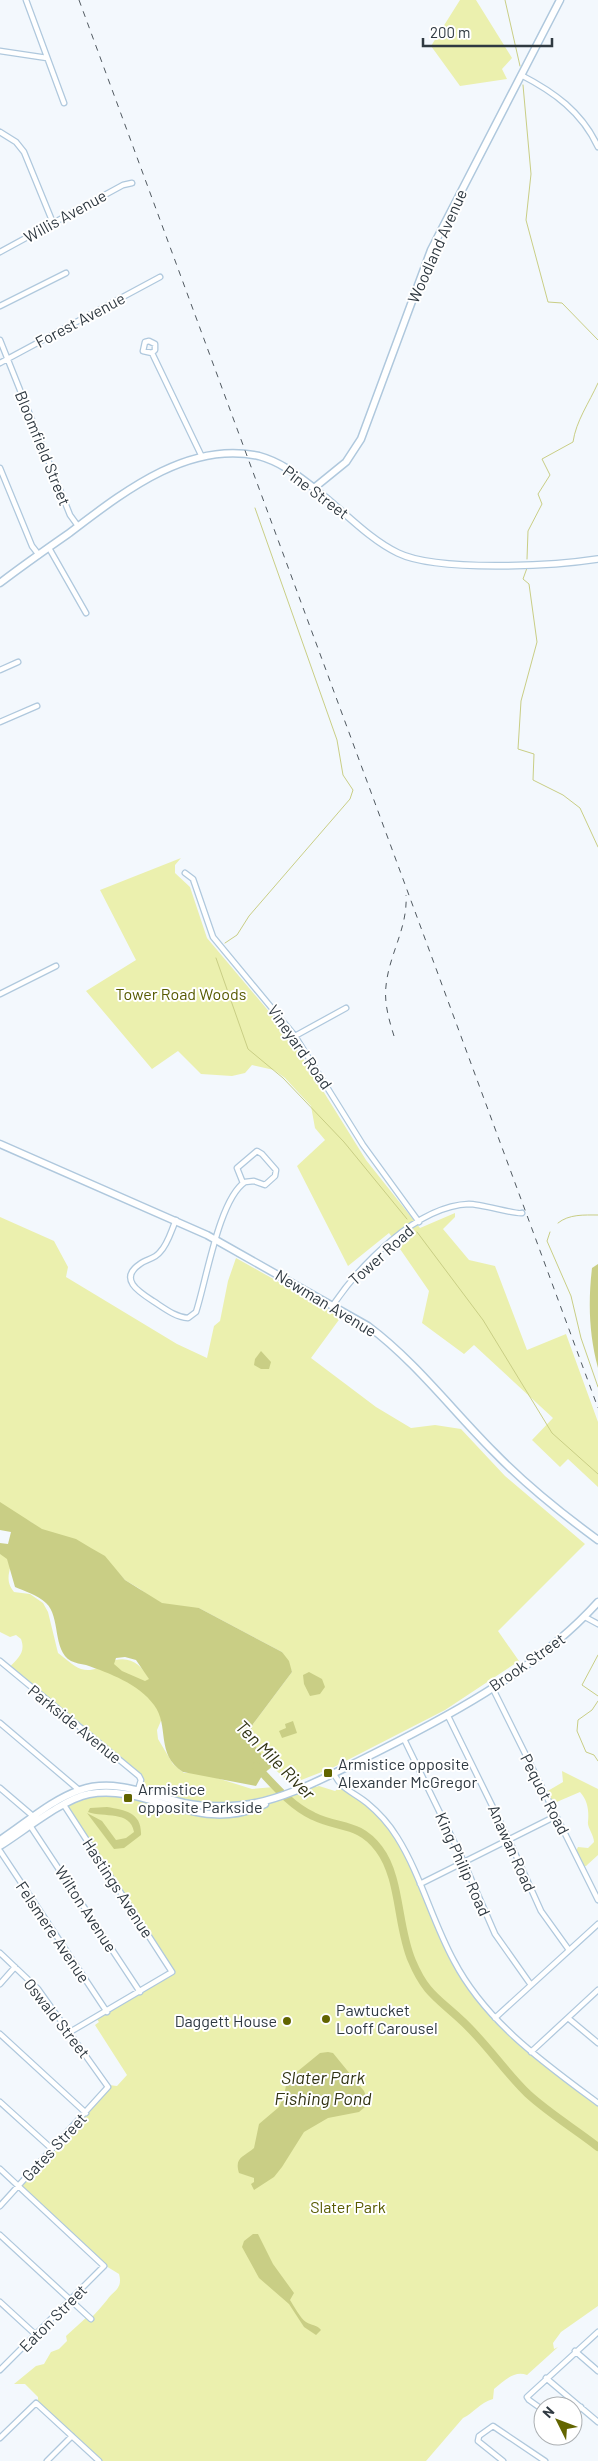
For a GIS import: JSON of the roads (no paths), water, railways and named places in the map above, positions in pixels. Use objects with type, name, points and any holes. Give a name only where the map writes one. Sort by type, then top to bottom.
[{"type":"main road","name":"Woodland Avenue","points":[[314,488],[342,466],[361,439],[427,260],[520,74],[560,0]]},
{"type":"main road","name":"Pine Street","points":[[0,583],[141,482],[202,457],[236,454],[263,458],[287,468],[314,488]]},
{"type":"main road","name":"Newman Avenue","points":[[0,1144],[176,1220],[333,1305],[385,1339],[512,1471],[548,1502],[598,1540]]},
{"type":"main road","name":"Brook Street","points":[[277,1797],[334,1773],[449,1716],[543,1652],[585,1616],[598,1602]]},
{"type":"main road","points":[[0,1840],[79,1790],[114,1786],[138,1790],[184,1803],[210,1807],[252,1804],[277,1797]]},
{"type":"main road","points":[[0,1846],[64,1805],[85,1795],[108,1792],[125,1794],[177,1809],[228,1814],[260,1806],[277,1797]]},
{"type":"street","points":[[26,0],[64,103]]},
{"type":"street","points":[[0,51],[47,58]]},
{"type":"street","points":[[520,74],[553,93],[571,108],[586,127],[598,148]]},
{"type":"street","points":[[0,132],[16,142],[24,152],[53,223]]},
{"type":"street","name":"Willis Avenue","points":[[0,252],[123,185],[132,183]]},
{"type":"street","points":[[0,306],[66,273]]},
{"type":"street","name":"Forest Avenue","points":[[0,363],[160,277]]},
{"type":"street","name":"Bloomfield Street","points":[[0,340],[70,515],[78,526]]},
{"type":"street","points":[[152,353],[202,457]]},
{"type":"street","points":[[0,468],[32,546],[39,555]]},
{"type":"street","name":"Pine Street","points":[[314,488],[383,544],[410,559],[452,564],[543,565],[598,559]]},
{"type":"street","points":[[48,548],[86,613]]},
{"type":"street","points":[[0,670],[18,662]]},
{"type":"street","points":[[0,722],[38,706]]},
{"type":"street","name":"Vineyard Road","points":[[185,873],[193,879],[213,937],[295,1036],[363,1145],[419,1222]]},
{"type":"street","points":[[0,994],[56,966]]},
{"type":"street","points":[[295,1036],[346,1008]]},
{"type":"street","points":[[176,1220],[160,1253],[140,1264],[132,1272],[130,1280],[134,1288],[182,1318],[193,1316],[196,1312],[216,1241],[233,1196],[243,1183],[248,1181],[265,1185],[275,1176],[276,1170],[262,1154],[256,1151],[238,1168],[243,1183]]},
{"type":"street","name":"Tower Road","points":[[333,1305],[361,1270],[403,1232],[441,1210],[459,1205],[490,1206],[518,1215],[522,1213]]},
{"type":"street","points":[[585,1616],[598,1624]]},
{"type":"street","name":"Parkside Avenue","points":[[0,1661],[139,1776],[141,1780],[138,1790]]},
{"type":"street","name":"Pequot Road","points":[[492,1687],[598,1900]]},
{"type":"street","name":"Anawan Road","points":[[449,1716],[510,1840],[541,1911],[569,1950]]},
{"type":"street","points":[[0,1723],[79,1790]]},
{"type":"street","name":"King Philip Road","points":[[404,1739],[464,1862],[495,1934],[531,1985]]},
{"type":"street","points":[[334,1773],[341,1785],[369,1804],[391,1828],[420,1884],[455,1963],[495,2018],[531,2052],[598,2103]]},
{"type":"street","points":[[0,1788],[34,1817]]},
{"type":"street","name":"Hastings Avenue","points":[[64,1805],[172,1972],[140,1992]]},
{"type":"street","points":[[420,1884],[556,1816]]},
{"type":"street","name":"Wilton Avenue","points":[[31,1827],[140,1992]]},
{"type":"street","name":"Felsmere Avenue","points":[[0,1851],[107,2012]]},
{"type":"street","points":[[495,2018],[598,1924]]},
{"type":"street","name":"Oswald Street","points":[[0,1953],[38,1989],[108,2087]]},
{"type":"street","points":[[0,1984],[15,1967]]},
{"type":"street","points":[[531,2052],[598,1990]]},
{"type":"street","points":[[70,2032],[140,1992]]},
{"type":"street","points":[[568,2018],[598,2042]]},
{"type":"street","points":[[0,2034],[86,2113]]},
{"type":"street","name":"Gates Street","points":[[0,2206],[108,2087]]},
{"type":"street","points":[[0,2102],[52,2149]]},
{"type":"street","points":[[0,2169],[18,2186]]},
{"type":"street","name":"Eaton Street","points":[[0,2369],[104,2266],[18,2186]]},
{"type":"street","points":[[0,2235],[91,2319]]},
{"type":"street","points":[[0,2302],[36,2335]]},
{"type":"street","points":[[533,2403],[527,2399],[546,2378],[598,2332]]},
{"type":"street","points":[[575,2351],[598,2371]]},
{"type":"street","points":[[546,2378],[567,2396]]},
{"type":"street","points":[[0,2438],[36,2403],[99,2461]]},
{"type":"street","points":[[583,2410],[598,2422]]},
{"type":"street","points":[[503,2461],[478,2441],[480,2436],[492,2426],[545,2461]]},
{"type":"street","points":[[47,2461],[72,2436]]},
{"type":"water","points":[[598,1264],[598,1368],[591,1331],[590,1294],[592,1268]]},
{"type":"water","points":[[261,1351],[271,1362],[269,1369],[261,1369],[254,1365],[255,1359]]},
{"type":"water","points":[[0,1502],[42,1529],[76,1539],[105,1556],[125,1580],[162,1603],[199,1608],[282,1652],[289,1661],[292,1672],[253,1724],[251,1730],[251,1736],[256,1747],[273,1766],[263,1774],[256,1786],[183,1772],[174,1765],[169,1757],[159,1713],[148,1698],[123,1680],[95,1668],[73,1662],[65,1656],[61,1649],[51,1609],[39,1598],[15,1587],[7,1559],[0,1554],[0,1543],[8,1544],[11,1532],[0,1530]],"holes":[[[125,1657],[136,1660],[149,1679],[145,1681],[122,1671],[114,1664],[116,1658]]]},
{"type":"water","points":[[309,1672],[322,1679],[325,1687],[320,1694],[310,1696],[304,1684],[303,1675]]},
{"type":"water","points":[[293,1721],[297,1733],[282,1738],[279,1731],[286,1728],[285,1724]]},
{"type":"water","points":[[107,1807],[126,1811],[136,1817],[139,1822],[141,1835],[124,1848],[114,1849],[87,1813],[102,1821],[116,1840],[126,1838],[134,1832],[132,1825],[127,1820],[115,1816],[88,1812],[90,1808]]},
{"type":"water","name":"Slater Park Fishing Pond","points":[[320,2053],[333,2053],[364,2091],[368,2101],[366,2106],[359,2112],[328,2118],[304,2132],[274,2177],[254,2190],[251,2184],[254,2182],[254,2178],[239,2173],[239,2160],[254,2148],[259,2124],[279,2107],[284,2096],[287,2080]]},
{"type":"water","points":[[253,2234],[258,2234],[273,2264],[294,2293],[290,2300],[299,2315],[306,2322],[321,2330],[316,2335],[304,2327],[289,2304],[259,2278],[242,2247],[244,2241]]},
{"type":"waterway","points":[[505,0],[520,66]]},
{"type":"waterway","points":[[523,85],[531,174],[526,220],[548,302],[562,303],[598,340]]},
{"type":"waterway","points":[[527,559],[528,531],[542,504],[538,494],[550,475],[542,459],[573,442],[580,419],[598,383]]},
{"type":"waterway","points":[[225,943],[237,935],[249,916],[350,799],[353,790],[343,775],[337,740],[255,508]]},
{"type":"waterway","points":[[527,568],[523,579],[529,584],[537,642],[521,701],[518,749],[534,754],[533,780],[563,795],[580,808],[598,847]]},
{"type":"waterway","points":[[216,958],[248,1049],[283,1078],[344,1142],[407,1219]]},
{"type":"waterway","points":[[558,1223],[572,1217],[598,1215]]},
{"type":"waterway","points":[[417,1232],[483,1320],[552,1433],[598,1474]]},
{"type":"waterway","points":[[550,1232],[547,1241],[571,1296],[581,1338],[598,1387]]},
{"type":"waterway","points":[[598,1655],[582,1685],[598,1696]]},
{"type":"waterway","points":[[598,1701],[592,1710],[578,1720],[577,1731],[586,1752],[594,1755],[598,1761]]},
{"type":"waterway","name":"Ten Mile River","points":[[256,1766],[283,1794],[305,1812],[322,1820],[356,1830],[371,1840],[379,1849],[391,1874],[407,1948],[417,1971],[427,1987],[486,2046],[528,2094],[598,2147]]},
{"type":"railway","points":[[79,0],[598,1408]]},
{"type":"railway","points":[[394,1036],[386,1005],[386,986],[404,919],[406,895]]},
{"type":"place","name":"Armistice opposite Alexander McGregor","points":[[328,1773]]},
{"type":"place","name":"Armistice opposite Parkside","points":[[128,1798]]},
{"type":"place","name":"Pawtucket Looff Carousel","points":[[326,2019]]},
{"type":"place","name":"Daggett House","points":[[287,2021]]},
{"type":"park label","name":"Tower Road Woods","points":[[181,994]]},
{"type":"park label","name":"Slater Park","points":[[348,2207]]}]
